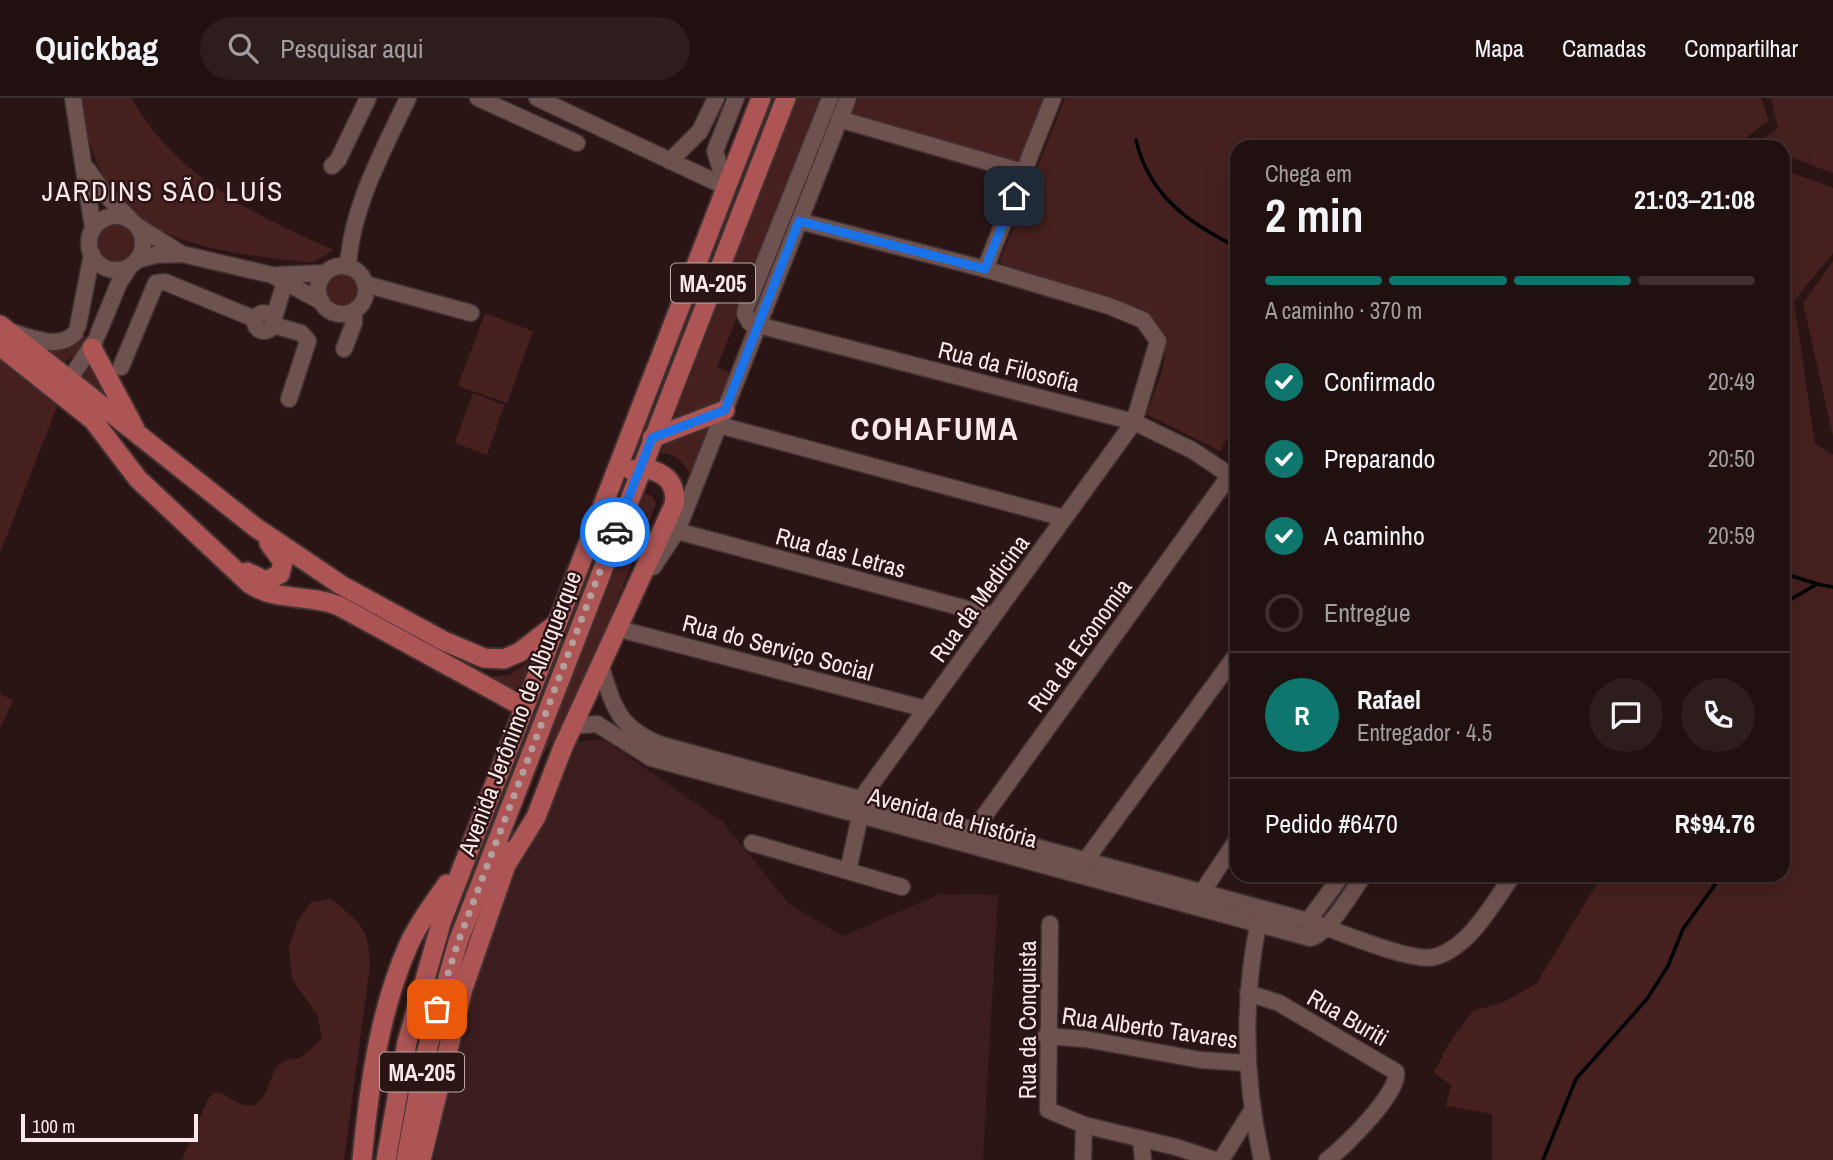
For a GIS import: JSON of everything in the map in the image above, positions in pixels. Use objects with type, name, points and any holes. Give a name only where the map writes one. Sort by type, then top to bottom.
[{"type":"main road","name":"Avenida Jerônimo de Albuquerque","points":[[386,1160],[396,1093],[423,979],[467,853],[761,98]]},
{"type":"main road","name":"Avenida Jerônimo de Albuquerque","points":[[406,1160],[414,1105],[443,985],[537,734],[786,98]]},
{"type":"main road","points":[[2,334],[69,380],[218,499],[276,550],[284,566],[278,577],[266,581],[253,577],[194,523],[138,479]]},
{"type":"main road","points":[[2,334],[93,420],[138,479],[256,589],[340,606],[524,707]]},
{"type":"main road","points":[[95,341],[139,436]]},
{"type":"main road","points":[[652,438],[722,418]]},
{"type":"main road","points":[[508,862],[536,817],[572,726],[619,629],[675,498],[674,488],[665,475],[640,468],[616,472]]},
{"type":"main road","points":[[218,499],[341,585],[470,653],[490,659],[509,658],[557,624]]},
{"type":"main road","points":[[508,862],[537,734]]},
{"type":"main road","name":"MA-205","points":[[362,1160],[374,1061],[399,971],[416,931],[467,853]]},
{"type":"main road","name":"Avenida Jerônimo de Albuquerque","points":[[421,1160],[461,997],[508,862]]},
{"type":"street","points":[[2,334],[57,342],[67,340],[76,330],[92,254],[90,237],[93,228],[73,98]]},
{"type":"street","points":[[332,166],[338,160],[368,98]]},
{"type":"street","points":[[348,267],[349,248],[364,195],[408,98]]},
{"type":"street","points":[[478,98],[577,143]]},
{"type":"street","points":[[537,98],[726,187]]},
{"type":"street","points":[[670,161],[700,131],[716,98]]},
{"type":"street","points":[[726,187],[715,151],[736,98]]},
{"type":"street","points":[[758,326],[747,319],[746,308],[830,98]]},
{"type":"street","points":[[634,594],[677,531],[848,98]]},
{"type":"street","points":[[985,269],[1053,98]]},
{"type":"street","points":[[839,119],[1023,172]]},
{"type":"street","points":[[83,158],[99,187],[135,224],[153,239],[182,254],[279,278],[322,302],[327,308],[348,312],[365,297],[365,284],[359,273],[348,267],[332,268],[318,287],[322,302]]},
{"type":"street","points":[[69,380],[95,341],[119,283],[144,244],[135,224],[124,217],[107,217],[93,228]]},
{"type":"street","name":"Rua da Medicina","points":[[799,221],[985,269],[1110,306],[1151,326],[1159,348],[1134,422],[926,709],[860,808]]},
{"type":"street","points":[[92,254],[97,262],[113,270],[155,255],[182,254]]},
{"type":"street","points":[[279,278],[326,273]]},
{"type":"street","points":[[273,323],[279,278]]},
{"type":"street","points":[[121,367],[156,283],[165,282],[255,319],[261,313],[267,313],[273,323],[301,333],[308,341],[289,399]]},
{"type":"street","points":[[365,284],[471,313]]},
{"type":"street","name":"Rua da Filosofia","points":[[758,326],[1134,422],[1192,450],[1230,475]]},
{"type":"street","points":[[722,418],[1064,518]]},
{"type":"street","name":"Rua da Economia","points":[[971,837],[1230,481]]},
{"type":"street","name":"Rua das Letras","points":[[677,531],[993,616]]},
{"type":"street","name":"Rua do Serviço Social","points":[[619,629],[926,709]]},
{"type":"street","points":[[1085,861],[1230,664]]},
{"type":"street","points":[[601,667],[618,715],[606,729]]},
{"type":"street","name":"Avenida da História","points":[[618,715],[632,731],[662,746],[860,808]]},
{"type":"street","name":"Avenida da História","points":[[572,726],[589,723],[606,729],[651,758],[860,808],[1196,900],[1308,921],[1326,927],[1319,935],[1310,938],[1258,925],[1196,900],[1085,861],[971,837]]},
{"type":"street","points":[[848,871],[860,808]]},
{"type":"street","points":[[752,843],[902,887]]},
{"type":"street","points":[[1196,900],[1230,850]]},
{"type":"street","points":[[1308,921],[1337,882]]},
{"type":"street","points":[[1359,882],[1326,927],[1389,949],[1433,957],[1470,932],[1508,882]]},
{"type":"street","name":"Rua da Conquista","points":[[1049,924],[1046,1036],[1048,1110],[1084,1125],[1215,1160]]},
{"type":"street","points":[[1258,925],[1248,993],[1247,1063],[1251,1112],[1262,1160]]},
{"type":"street","name":"Rua Buriti","points":[[1248,993],[1279,1003],[1396,1072],[1393,1090],[1345,1145],[1327,1160]]},
{"type":"street","name":"Rua Alberto Tavares","points":[[1046,1036],[1085,1039],[1201,1060],[1247,1063]]},
{"type":"street","points":[[1220,1160],[1251,1112]]},
{"type":"street","points":[[1083,1160],[1084,1125]]},
{"type":"street","points":[[1141,1139],[1143,1160]]},
{"type":"shaded area","points":[[81,98],[131,98],[150,126],[194,172],[246,207],[334,250],[314,262],[263,257],[187,241],[155,227],[128,208],[106,180],[90,144]]},
{"type":"shaded area","points":[[797,98],[824,98],[717,367],[734,374],[721,405],[675,416]]},
{"type":"shaded area","points":[[851,98],[1055,98],[1026,171],[843,116]]},
{"type":"shaded area","points":[[1065,98],[1761,98],[1769,121],[1743,140],[1230,140],[1230,433],[1220,451],[1146,414],[1164,364],[1165,352],[1158,329],[1149,317],[999,263]]},
{"type":"shaded area","points":[[1771,98],[1833,98],[1833,173],[1790,157],[1790,140],[1762,140],[1778,128]]},
{"type":"shaded area","points":[[1790,172],[1833,188],[1833,253],[1794,301],[1815,444],[1833,455],[1833,1160],[1492,1160],[1492,1114],[1446,1106],[1451,1085],[1434,1073],[1448,1045],[1473,1011],[1504,1002],[1537,983],[1598,882],[1790,882]]},
{"type":"shaded area","points":[[115,223],[128,229],[134,242],[128,255],[115,261],[102,255],[96,242],[102,229]]},
{"type":"shaded area","points":[[1833,261],[1833,436],[1803,303]]},
{"type":"shaded area","points":[[341,274],[353,279],[358,291],[353,303],[341,308],[329,303],[324,291],[329,279]]},
{"type":"shaded area","points":[[485,313],[533,331],[507,403],[458,386]]},
{"type":"shaded area","points":[[80,335],[91,338],[86,348],[61,364],[33,343],[54,348],[70,348],[75,346]]},
{"type":"shaded area","points":[[0,356],[58,404],[0,553]]},
{"type":"shaded area","points":[[90,362],[125,416],[82,380]]},
{"type":"shaded area","points":[[473,393],[504,405],[487,455],[455,443]]},
{"type":"shaded area","points":[[712,426],[692,480],[681,461],[661,453],[663,446]]},
{"type":"shaded area","points":[[645,493],[652,496],[656,504],[574,708],[542,756]]},
{"type":"shaded area","points":[[531,660],[521,695],[491,679],[492,676],[509,675]]},
{"type":"shaded area","points":[[0,694],[13,700],[0,729]]},
{"type":"shaded area","points":[[603,739],[722,821],[789,904],[843,936],[940,894],[998,895],[983,1160],[434,1160],[459,1026],[515,863],[546,819],[578,741]]},
{"type":"shaded area","points":[[331,899],[361,927],[368,942],[370,965],[344,1160],[182,1160],[208,1099],[215,1092],[241,1104],[253,1105],[263,1097],[281,1063],[301,1057],[322,1039],[318,1016],[292,979],[289,948],[297,922],[311,902]]},
{"type":"waterway","points":[[1136,140],[1142,160],[1161,192],[1188,218],[1230,243]]},
{"type":"waterway","points":[[1790,575],[1817,584]]},
{"type":"waterway","points":[[1790,600],[1817,584],[1833,587]]},
{"type":"waterway","points":[[1543,1160],[1576,1079],[1647,999],[1668,966],[1683,929],[1717,882]]},
{"type":"way so far","points":[[437,1009],[458,942],[615,532]]},
{"type":"district","name":"JARDINS SÃO LUÍS","points":[[163,191]]},
{"type":"district","name":"COHAFUMA","points":[[935,428]]},
{"type":"route","points":[[615,532],[652,438],[725,410],[799,221],[985,269],[1014,196]]}]
